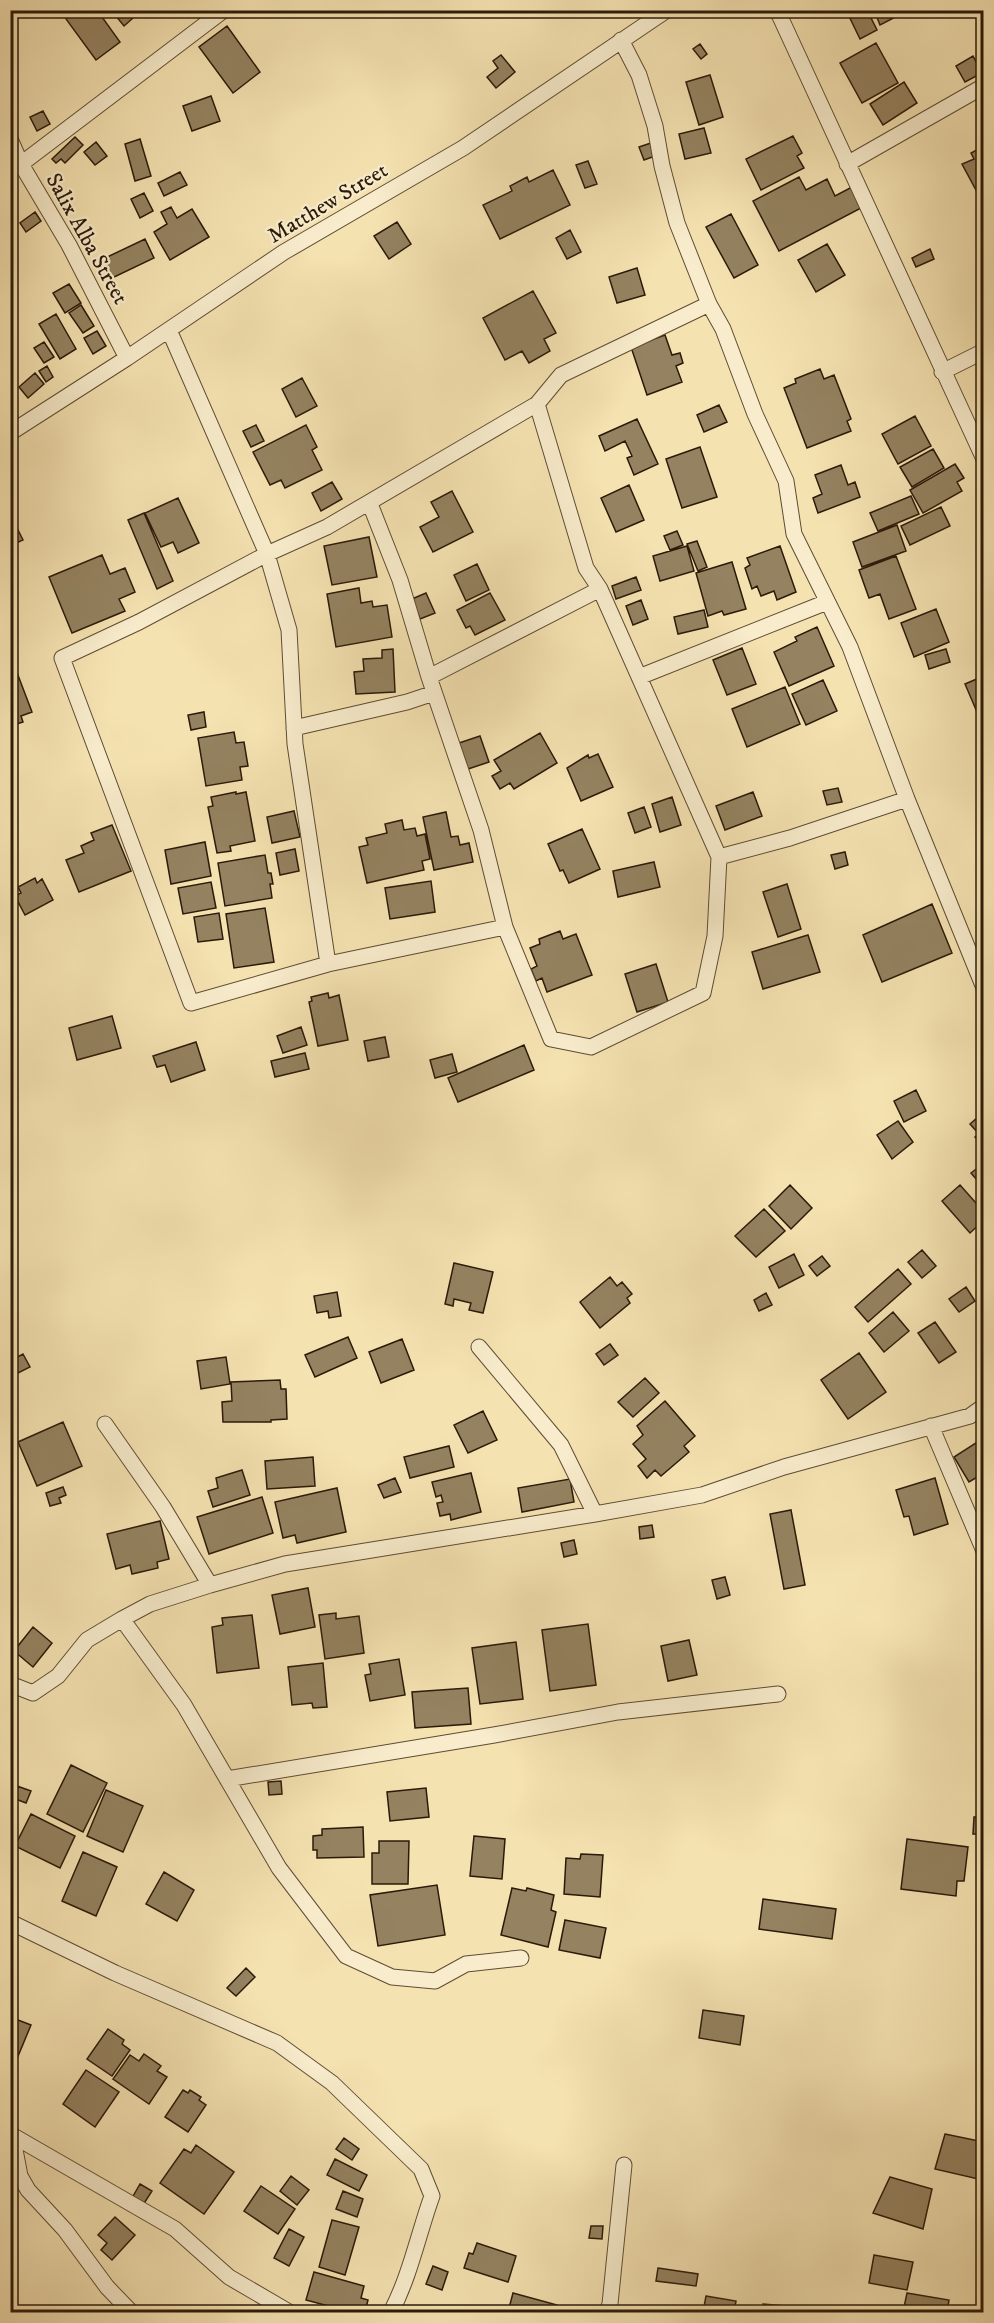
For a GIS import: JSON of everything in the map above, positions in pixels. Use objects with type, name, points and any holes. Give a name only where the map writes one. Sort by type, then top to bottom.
[{"type":"street","points":[[21,164],[225,10]]},
{"type":"street","name":"Matthew Street","points":[[10,433],[284,252],[463,148],[667,10]]},
{"type":"street","points":[[777,10],[984,459]]},
{"type":"street","points":[[621,40],[639,75],[655,126],[676,223],[723,329],[755,414],[786,482],[794,534],[850,647],[907,799],[984,988]]},
{"type":"street","points":[[848,164],[984,86]]},
{"type":"street","name":"Salix Alba Street","points":[[10,139],[21,164],[69,245],[126,358]]},
{"type":"street","points":[[506,927],[328,964],[191,1003],[62,658],[139,622],[267,554],[327,527],[370,504],[537,404],[561,375],[710,304]]},
{"type":"street","points":[[169,330],[267,554],[289,630],[294,728],[328,964]]},
{"type":"street","points":[[942,372],[984,351]]},
{"type":"street","points":[[370,504],[400,580],[434,693],[481,830],[506,927],[551,1039],[591,1047],[703,993],[715,936],[719,857],[600,589],[586,568],[537,404]]},
{"type":"street","points":[[429,677],[600,589]]},
{"type":"street","points":[[639,676],[827,602]]},
{"type":"street","points":[[294,728],[407,702],[434,693]]},
{"type":"street","points":[[719,857],[790,838],[907,799]]},
{"type":"street","points":[[479,1347],[561,1445],[595,1515]]},
{"type":"street","points":[[10,1684],[33,1694],[58,1676],[87,1640],[150,1604],[210,1585],[285,1564],[595,1515],[702,1495],[784,1467],[970,1416],[984,1406]]},
{"type":"street","points":[[105,1424],[163,1507],[210,1585]]},
{"type":"street","points":[[931,1426],[984,1551]]},
{"type":"street","points":[[122,1619],[184,1705],[279,1868],[346,1956],[392,1977],[435,1981],[466,1964],[521,1958]]},
{"type":"street","points":[[227,1779],[618,1713],[778,1694]]},
{"type":"street","points":[[10,1922],[125,1978],[277,2043],[332,2084],[421,2169],[432,2196],[403,2290],[391,2313]]},
{"type":"street","points":[[11,2134],[20,2176],[28,2190],[65,2230],[107,2287],[131,2313]]},
{"type":"street","points":[[11,2134],[175,2229],[230,2277],[289,2313]]},
{"type":"street","points":[[607,2313],[610,2304],[624,2165]]},
{"type":"building","points":[[77,10],[97,10],[120,42],[96,60],[66,19]]},
{"type":"building","points":[[111,10],[142,10],[124,26]]},
{"type":"building","points":[[846,10],[867,10],[877,30],[860,39]]},
{"type":"building","points":[[874,10],[909,10],[880,25]]},
{"type":"building","points":[[227,26],[260,72],[233,93],[199,47]]},
{"type":"building","points":[[876,43],[898,83],[862,103],[840,63]]},
{"type":"building","points":[[700,44],[707,54],[701,59],[693,49]]},
{"type":"building","points":[[501,55],[515,72],[496,88],[487,77],[498,68],[493,61]]},
{"type":"building","points":[[973,56],[982,73],[965,82],[956,66]]},
{"type":"building","points":[[710,75],[723,117],[699,125],[686,82]]},
{"type":"building","points":[[904,82],[917,103],[883,125],[870,104]]},
{"type":"building","points":[[211,96],[220,121],[192,131],[183,106]]},
{"type":"building","points":[[43,111],[50,124],[37,131],[30,117]]},
{"type":"building","points":[[704,128],[711,153],[685,159],[679,134]]},
{"type":"building","points":[[793,136],[802,153],[797,156],[804,168],[761,190],[746,159]]},
{"type":"building","points":[[75,137],[83,145],[65,163],[61,159],[56,163],[52,159]]},
{"type":"building","points":[[140,139],[151,176],[135,181],[125,144]]},
{"type":"building","points":[[96,142],[107,156],[95,165],[84,152]]},
{"type":"building","points":[[651,143],[655,156],[644,160],[639,147]]},
{"type":"building","points":[[984,146],[984,205],[962,164],[974,159],[971,153]]},
{"type":"building","points":[[588,161],[597,184],[585,188],[576,165]]},
{"type":"building","points":[[553,170],[570,205],[500,239],[483,205],[512,191],[510,186],[527,177],[529,182]]},
{"type":"building","points":[[180,172],[187,185],[164,196],[158,183]]},
{"type":"building","points":[[799,177],[806,190],[827,179],[835,196],[852,187],[863,207],[779,251],[753,201]]},
{"type":"building","points":[[144,193],[153,211],[140,218],[131,199]]},
{"type":"building","points":[[171,207],[177,218],[192,209],[209,237],[170,260],[154,232],[167,224],[161,212]]},
{"type":"building","points":[[35,212],[41,221],[26,232],[20,223]]},
{"type":"building","points":[[731,214],[758,265],[734,278],[706,227]]},
{"type":"building","points":[[397,222],[411,244],[389,259],[374,236]]},
{"type":"building","points":[[570,230],[581,252],[567,259],[556,238]]},
{"type":"building","points":[[145,239],[154,258],[110,279],[101,260]]},
{"type":"building","points":[[827,244],[845,275],[816,292],[798,260]]},
{"type":"building","points":[[930,249],[934,259],[916,267],[912,258]]},
{"type":"building","points":[[637,268],[645,295],[617,303],[609,277]]},
{"type":"building","points":[[69,284],[81,303],[65,313],[53,293]]},
{"type":"building","points":[[533,291],[556,333],[544,339],[550,351],[529,363],[522,351],[505,360],[483,318]]},
{"type":"building","points":[[81,305],[94,326],[83,333],[69,313]]},
{"type":"building","points":[[56,314],[76,349],[60,359],[39,324]]},
{"type":"building","points":[[97,331],[106,346],[93,354],[84,338]]},
{"type":"building","points":[[665,335],[672,355],[680,353],[683,363],[676,366],[682,382],[647,395],[631,347]]},
{"type":"building","points":[[44,342],[54,357],[44,363],[34,348]]},
{"type":"building","points":[[47,366],[53,377],[46,382],[39,371]]},
{"type":"building","points":[[820,369],[824,379],[834,375],[851,419],[847,421],[851,431],[807,448],[784,388],[796,383],[795,379]]},
{"type":"building","points":[[35,373],[44,384],[28,398],[19,387]]},
{"type":"building","points":[[302,378],[317,406],[296,417],[282,389]]},
{"type":"building","points":[[719,405],[727,422],[704,432],[697,415]]},
{"type":"building","points":[[915,416],[931,446],[898,464],[882,434]]},
{"type":"building","points":[[637,419],[658,464],[634,475],[627,458],[632,456],[625,441],[605,451],[599,436]]},
{"type":"building","points":[[256,425],[264,441],[251,447],[243,431]]},
{"type":"building","points":[[306,425],[317,447],[312,450],[322,470],[285,488],[281,480],[270,485],[253,452]]},
{"type":"building","points":[[700,447],[717,497],[682,508],[666,459]]},
{"type":"building","points":[[933,449],[944,468],[912,487],[900,467]]},
{"type":"building","points":[[955,464],[964,478],[957,482],[962,491],[923,513],[910,490]]},
{"type":"building","points":[[841,465],[848,485],[855,482],[860,497],[818,513],[813,498],[822,494],[815,475]]},
{"type":"building","points":[[332,482],[342,499],[321,511],[312,493]]},
{"type":"building","points":[[629,485],[644,520],[616,532],[601,498]]},
{"type":"building","points":[[452,491],[473,532],[433,552],[420,527],[439,517],[431,502]]},
{"type":"building","points":[[911,496],[919,514],[878,531],[870,513]]},
{"type":"building","points":[[178,498],[199,543],[178,553],[173,542],[161,547],[145,513]]},
{"type":"building","points":[[941,507],[950,526],[910,545],[901,526]]},
{"type":"building","points":[[144,513],[173,581],[157,589],[128,520]]},
{"type":"building","points":[[10,514],[23,540],[10,546]]},
{"type":"building","points":[[897,525],[906,551],[862,567],[853,542]]},
{"type":"building","points":[[677,531],[683,545],[670,550],[664,536]]},
{"type":"building","points":[[369,537],[377,577],[332,585],[324,546]]},
{"type":"building","points":[[697,541],[707,567],[698,571],[687,544]]},
{"type":"building","points":[[687,546],[694,571],[660,581],[653,556]]},
{"type":"building","points":[[780,546],[796,592],[777,600],[774,591],[761,596],[757,586],[752,589],[745,568],[750,565],[747,558]]},
{"type":"building","points":[[102,555],[110,574],[125,568],[135,592],[119,599],[125,611],[72,633],[49,577]]},
{"type":"building","points":[[896,556],[916,609],[889,619],[880,594],[869,598],[859,570]]},
{"type":"building","points":[[732,562],[746,609],[724,615],[722,611],[708,616],[696,573]]},
{"type":"building","points":[[477,564],[489,590],[466,601],[454,575]]},
{"type":"building","points":[[636,577],[641,590],[616,599],[612,586]]},
{"type":"building","points":[[359,588],[361,603],[372,601],[373,607],[387,605],[392,637],[336,647],[327,594]]},
{"type":"building","points":[[426,593],[435,613],[420,619],[412,599]]},
{"type":"building","points":[[490,593],[505,620],[475,635],[470,626],[466,628],[457,610]]},
{"type":"building","points":[[641,600],[648,619],[633,625],[626,606]]},
{"type":"building","points":[[936,609],[949,642],[914,657],[901,623]]},
{"type":"building","points":[[704,610],[708,627],[678,634],[674,617]]},
{"type":"building","points":[[817,627],[834,666],[789,686],[774,652],[797,641],[795,637]]},
{"type":"building","points":[[742,648],[756,684],[727,695],[713,660]]},
{"type":"building","points":[[393,649],[395,692],[356,694],[354,672],[364,671],[363,659],[382,658],[382,650]]},
{"type":"building","points":[[946,649],[950,662],[929,669],[925,655]]},
{"type":"building","points":[[16,670],[32,712],[21,716],[23,722],[10,726],[10,672]]},
{"type":"building","points":[[984,676],[984,709],[977,712],[965,684]]},
{"type":"building","points":[[823,680],[837,711],[806,725],[792,694]]},
{"type":"building","points":[[785,687],[800,724],[747,747],[732,709]]},
{"type":"building","points":[[204,712],[206,727],[191,730],[188,715]]},
{"type":"building","points":[[234,732],[236,743],[244,742],[248,766],[240,767],[242,780],[206,786],[198,738]]},
{"type":"building","points":[[540,733],[557,763],[514,789],[510,783],[500,789],[492,776],[501,771],[494,760]]},
{"type":"building","points":[[480,736],[489,762],[468,769],[459,743]]},
{"type":"building","points":[[598,754],[613,787],[581,801],[567,768],[588,755],[589,758]]},
{"type":"building","points":[[838,788],[842,802],[827,805],[823,791]]},
{"type":"building","points":[[236,792],[236,794],[246,792],[255,841],[230,846],[231,851],[217,853],[208,807],[213,806],[211,797]]},
{"type":"building","points":[[753,792],[762,816],[725,830],[716,806]]},
{"type":"building","points":[[672,797],[681,825],[660,832],[652,804]]},
{"type":"building","points":[[644,807],[651,827],[635,833],[628,813]]},
{"type":"building","points":[[294,811],[300,837],[272,843],[267,817]]},
{"type":"building","points":[[446,812],[451,837],[458,836],[460,845],[469,843],[473,862],[434,870],[423,817]]},
{"type":"building","points":[[402,820],[404,830],[415,828],[417,836],[425,834],[430,859],[422,861],[424,870],[367,883],[359,847],[368,845],[366,838],[387,833],[385,824]]},
{"type":"building","points":[[112,825],[131,871],[79,892],[66,860],[84,853],[81,846],[94,840],[91,833]]},
{"type":"building","points":[[582,829],[600,869],[569,883],[563,870],[560,871],[548,844]]},
{"type":"building","points":[[205,842],[211,876],[171,884],[165,850]]},
{"type":"building","points":[[295,849],[299,871],[280,875],[276,853]]},
{"type":"building","points":[[845,852],[848,865],[835,869],[831,855]]},
{"type":"building","points":[[265,855],[268,873],[271,873],[273,884],[270,884],[272,898],[225,906],[218,863]]},
{"type":"building","points":[[654,862],[660,887],[618,897],[613,871]]},
{"type":"building","points":[[35,878],[37,883],[42,879],[53,900],[25,915],[15,896],[21,893],[18,887]]},
{"type":"building","points":[[431,881],[435,912],[390,919],[385,888]]},
{"type":"building","points":[[211,882],[216,908],[183,914],[178,888]]},
{"type":"building","points":[[787,884],[801,929],[778,937],[763,892]]},
{"type":"building","points":[[932,904],[952,953],[882,982],[863,935]]},
{"type":"building","points":[[265,908],[274,962],[234,968],[226,914]]},
{"type":"building","points":[[219,913],[223,939],[198,942],[194,917]]},
{"type":"building","points":[[560,931],[563,939],[576,934],[592,975],[547,992],[542,978],[536,981],[531,969],[537,966],[530,948],[540,944],[539,939]]},
{"type":"building","points":[[808,935],[820,972],[763,989],[752,952]]},
{"type":"building","points":[[656,964],[668,1002],[637,1012],[625,974]]},
{"type":"building","points":[[328,993],[329,998],[339,995],[348,1040],[318,1046],[309,1002],[312,1001],[311,997]]},
{"type":"building","points":[[112,1016],[121,1048],[77,1060],[69,1028]]},
{"type":"building","points":[[301,1027],[307,1045],[283,1053],[277,1036]]},
{"type":"building","points":[[385,1037],[389,1057],[368,1061],[364,1041]]},
{"type":"building","points":[[196,1042],[205,1070],[171,1082],[165,1065],[157,1067],[153,1056]]},
{"type":"building","points":[[524,1045],[534,1070],[458,1102],[448,1078]]},
{"type":"building","points":[[305,1053],[309,1069],[275,1077],[271,1061]]},
{"type":"building","points":[[452,1054],[457,1072],[435,1078],[430,1060]]},
{"type":"building","points":[[916,1090],[926,1111],[904,1122],[894,1101]]},
{"type":"building","points":[[984,1112],[984,1146],[975,1137],[979,1134],[970,1124]]},
{"type":"building","points":[[898,1121],[913,1142],[892,1159],[877,1135]]},
{"type":"building","points":[[984,1163],[984,1188],[971,1173]]},
{"type":"building","points":[[790,1185],[812,1208],[791,1229],[769,1206]]},
{"type":"building","points":[[960,1185],[984,1212],[984,1220],[970,1233],[942,1201]]},
{"type":"building","points":[[764,1209],[785,1231],[756,1257],[735,1236]]},
{"type":"building","points":[[922,1250],[936,1266],[922,1278],[908,1262]]},
{"type":"building","points":[[794,1254],[804,1275],[779,1288],[769,1267]]},
{"type":"building","points":[[822,1256],[830,1266],[817,1276],[809,1266]]},
{"type":"building","points":[[454,1263],[493,1272],[483,1313],[469,1310],[471,1303],[454,1299],[453,1306],[445,1304]]},
{"type":"building","points":[[898,1269],[911,1284],[868,1322],[855,1307]]},
{"type":"building","points":[[610,1277],[617,1286],[622,1282],[632,1294],[627,1298],[630,1303],[600,1328],[580,1302]]},
{"type":"building","points":[[966,1287],[975,1301],[959,1312],[949,1299]]},
{"type":"building","points":[[337,1292],[341,1316],[329,1318],[328,1311],[317,1313],[314,1296]]},
{"type":"building","points":[[766,1293],[772,1305],[759,1311],[754,1300]]},
{"type":"building","points":[[893,1312],[909,1331],[884,1352],[869,1333]]},
{"type":"building","points":[[935,1322],[956,1352],[939,1363],[918,1333]]},
{"type":"building","points":[[348,1337],[357,1358],[315,1377],[305,1355]]},
{"type":"building","points":[[402,1339],[414,1370],[381,1383],[369,1352]]},
{"type":"building","points":[[610,1344],[618,1355],[604,1365],[596,1354]]},
{"type":"building","points":[[859,1353],[886,1392],[848,1419],[821,1380]]},
{"type":"building","points":[[23,1354],[30,1367],[10,1377],[10,1361]]},
{"type":"building","points":[[226,1357],[230,1384],[201,1389],[197,1361]]},
{"type":"building","points":[[645,1378],[659,1393],[633,1417],[618,1402]]},
{"type":"building","points":[[280,1380],[281,1389],[286,1389],[287,1419],[271,1420],[271,1422],[223,1422],[222,1402],[232,1401],[231,1382]]},
{"type":"building","points":[[665,1401],[695,1436],[684,1446],[689,1452],[661,1476],[655,1470],[647,1478],[638,1466],[646,1459],[633,1444],[643,1435],[637,1426]]},
{"type":"building","points":[[483,1411],[497,1440],[468,1453],[454,1425]]},
{"type":"building","points":[[63,1422],[82,1466],[37,1486],[18,1442]]},
{"type":"building","points":[[982,1439],[984,1473],[969,1482],[954,1457]]},
{"type":"building","points":[[449,1446],[454,1467],[410,1478],[404,1457]]},
{"type":"building","points":[[313,1457],[315,1486],[267,1489],[265,1461]]},
{"type":"building","points":[[242,1470],[250,1495],[213,1507],[208,1491],[218,1488],[216,1478]]},
{"type":"building","points":[[471,1473],[481,1512],[451,1520],[450,1514],[440,1516],[437,1503],[443,1502],[441,1495],[436,1497],[432,1482]]},
{"type":"building","points":[[395,1478],[401,1492],[384,1498],[378,1485]]},
{"type":"building","points":[[935,1478],[948,1524],[914,1535],[909,1516],[904,1517],[896,1490]]},
{"type":"building","points":[[570,1479],[574,1502],[522,1512],[518,1488]]},
{"type":"building","points":[[63,1487],[66,1495],[59,1498],[61,1503],[50,1506],[46,1493]]},
{"type":"building","points":[[337,1488],[346,1532],[297,1543],[295,1535],[283,1538],[275,1502]]},
{"type":"building","points":[[262,1497],[273,1533],[209,1554],[197,1517]]},
{"type":"building","points":[[791,1510],[805,1585],[784,1589],[770,1514]]},
{"type":"building","points":[[160,1521],[169,1559],[157,1562],[158,1568],[132,1574],[130,1565],[116,1569],[107,1534]]},
{"type":"building","points":[[652,1525],[654,1537],[640,1539],[639,1527]]},
{"type":"building","points":[[574,1540],[577,1554],[564,1557],[561,1543]]},
{"type":"building","points":[[725,1577],[730,1595],[717,1599],[712,1580]]},
{"type":"building","points":[[308,1588],[315,1627],[280,1634],[272,1595]]},
{"type":"building","points":[[336,1613],[336,1619],[359,1616],[364,1653],[325,1659],[319,1615]]},
{"type":"building","points":[[252,1615],[259,1668],[217,1673],[212,1627],[223,1625],[222,1618]]},
{"type":"building","points":[[588,1624],[596,1685],[550,1691],[542,1630]]},
{"type":"building","points":[[33,1627],[52,1643],[33,1667],[14,1651]]},
{"type":"building","points":[[689,1640],[697,1675],[668,1681],[661,1646]]},
{"type":"building","points":[[516,1642],[523,1699],[480,1704],[472,1648]]},
{"type":"building","points":[[399,1659],[405,1695],[370,1701],[365,1675],[371,1674],[369,1664]]},
{"type":"building","points":[[323,1663],[327,1707],[313,1708],[312,1703],[292,1705],[288,1667]]},
{"type":"building","points":[[468,1688],[471,1724],[415,1728],[412,1692]]},
{"type":"building","points":[[71,1765],[107,1783],[83,1832],[47,1814]]},
{"type":"building","points":[[281,1781],[282,1794],[269,1795],[268,1782]]},
{"type":"building","points":[[17,1786],[31,1791],[26,1803],[13,1798]]},
{"type":"building","points":[[426,1788],[429,1817],[390,1821],[387,1792]]},
{"type":"building","points":[[106,1790],[143,1806],[123,1852],[87,1836]]},
{"type":"building","points":[[31,1814],[75,1836],[60,1868],[15,1846]]},
{"type":"building","points":[[974,1817],[984,1817],[984,1849],[977,1849],[978,1834],[973,1834]]},
{"type":"building","points":[[363,1827],[364,1857],[317,1858],[317,1850],[313,1850],[313,1836],[322,1835],[322,1829]]},
{"type":"building","points":[[474,1836],[505,1839],[502,1879],[470,1876]]},
{"type":"building","points":[[907,1839],[968,1847],[964,1881],[957,1881],[956,1896],[901,1889]]},
{"type":"building","points":[[379,1841],[409,1841],[408,1884],[372,1884],[372,1853],[379,1853]]},
{"type":"building","points":[[83,1852],[117,1867],[96,1916],[62,1901]]},
{"type":"building","points":[[581,1854],[603,1855],[600,1897],[564,1894],[566,1858],[580,1859]]},
{"type":"building","points":[[164,1872],[194,1890],[177,1921],[146,1904]]},
{"type":"building","points":[[437,1885],[445,1935],[378,1946],[370,1895]]},
{"type":"building","points":[[512,1888],[526,1891],[527,1888],[554,1895],[551,1910],[556,1912],[548,1947],[501,1935]]},
{"type":"building","points":[[763,1899],[836,1909],[832,1939],[759,1929]]},
{"type":"building","points":[[565,1920],[606,1928],[600,1958],[559,1950]]},
{"type":"building","points":[[246,1968],[255,1977],[236,1996],[227,1988]]},
{"type":"building","points":[[703,2010],[744,2016],[740,2045],[699,2038]]},
{"type":"building","points":[[10,2017],[31,2025],[16,2061],[10,2059]]},
{"type":"building","points":[[108,2029],[124,2040],[122,2044],[130,2050],[112,2076],[87,2059]]},
{"type":"building","points":[[144,2054],[161,2066],[157,2071],[167,2077],[149,2104],[113,2079],[130,2055],[139,2061]]},
{"type":"building","points":[[86,2070],[119,2092],[95,2127],[63,2104]]},
{"type":"building","points":[[183,2090],[188,2093],[190,2090],[201,2097],[199,2100],[206,2105],[188,2132],[165,2117]]},
{"type":"building","points":[[945,2134],[984,2142],[984,2167],[978,2179],[935,2169]]},
{"type":"building","points":[[344,2138],[359,2149],[352,2160],[336,2149]]},
{"type":"building","points":[[196,2145],[234,2172],[204,2214],[160,2183],[184,2149],[191,2153]]},
{"type":"building","points":[[335,2159],[367,2175],[359,2191],[327,2175]]},
{"type":"building","points":[[291,2176],[309,2190],[297,2205],[280,2191]]},
{"type":"building","points":[[890,2177],[932,2189],[923,2229],[873,2213]]},
{"type":"building","points":[[140,2184],[152,2191],[143,2205],[132,2198]]},
{"type":"building","points":[[261,2186],[295,2209],[278,2234],[244,2211]]},
{"type":"building","points":[[343,2191],[363,2199],[357,2217],[336,2209]]},
{"type":"building","points":[[115,2217],[135,2235],[112,2260],[101,2250],[107,2243],[98,2235]]},
{"type":"building","points":[[332,2220],[359,2227],[345,2275],[319,2267]]},
{"type":"building","points":[[591,2226],[603,2226],[602,2239],[589,2238]]},
{"type":"building","points":[[289,2229],[304,2237],[289,2266],[274,2258]]},
{"type":"building","points":[[477,2243],[516,2256],[508,2282],[464,2268],[469,2253],[473,2254]]},
{"type":"building","points":[[874,2255],[913,2262],[907,2290],[869,2283]]},
{"type":"building","points":[[433,2266],[448,2272],[442,2290],[426,2284]]},
{"type":"building","points":[[658,2268],[698,2274],[696,2286],[656,2281]]},
{"type":"building","points":[[314,2272],[364,2286],[361,2298],[368,2300],[365,2312],[334,2312],[336,2308],[306,2300]]},
{"type":"building","points":[[513,2293],[557,2305],[555,2312],[508,2312]]},
{"type":"building","points":[[907,2293],[949,2300],[947,2312],[903,2312]]},
{"type":"building","points":[[706,2296],[736,2301],[734,2312],[703,2312]]},
{"type":"building","points":[[763,2304],[785,2306],[785,2312],[763,2312]]}]
